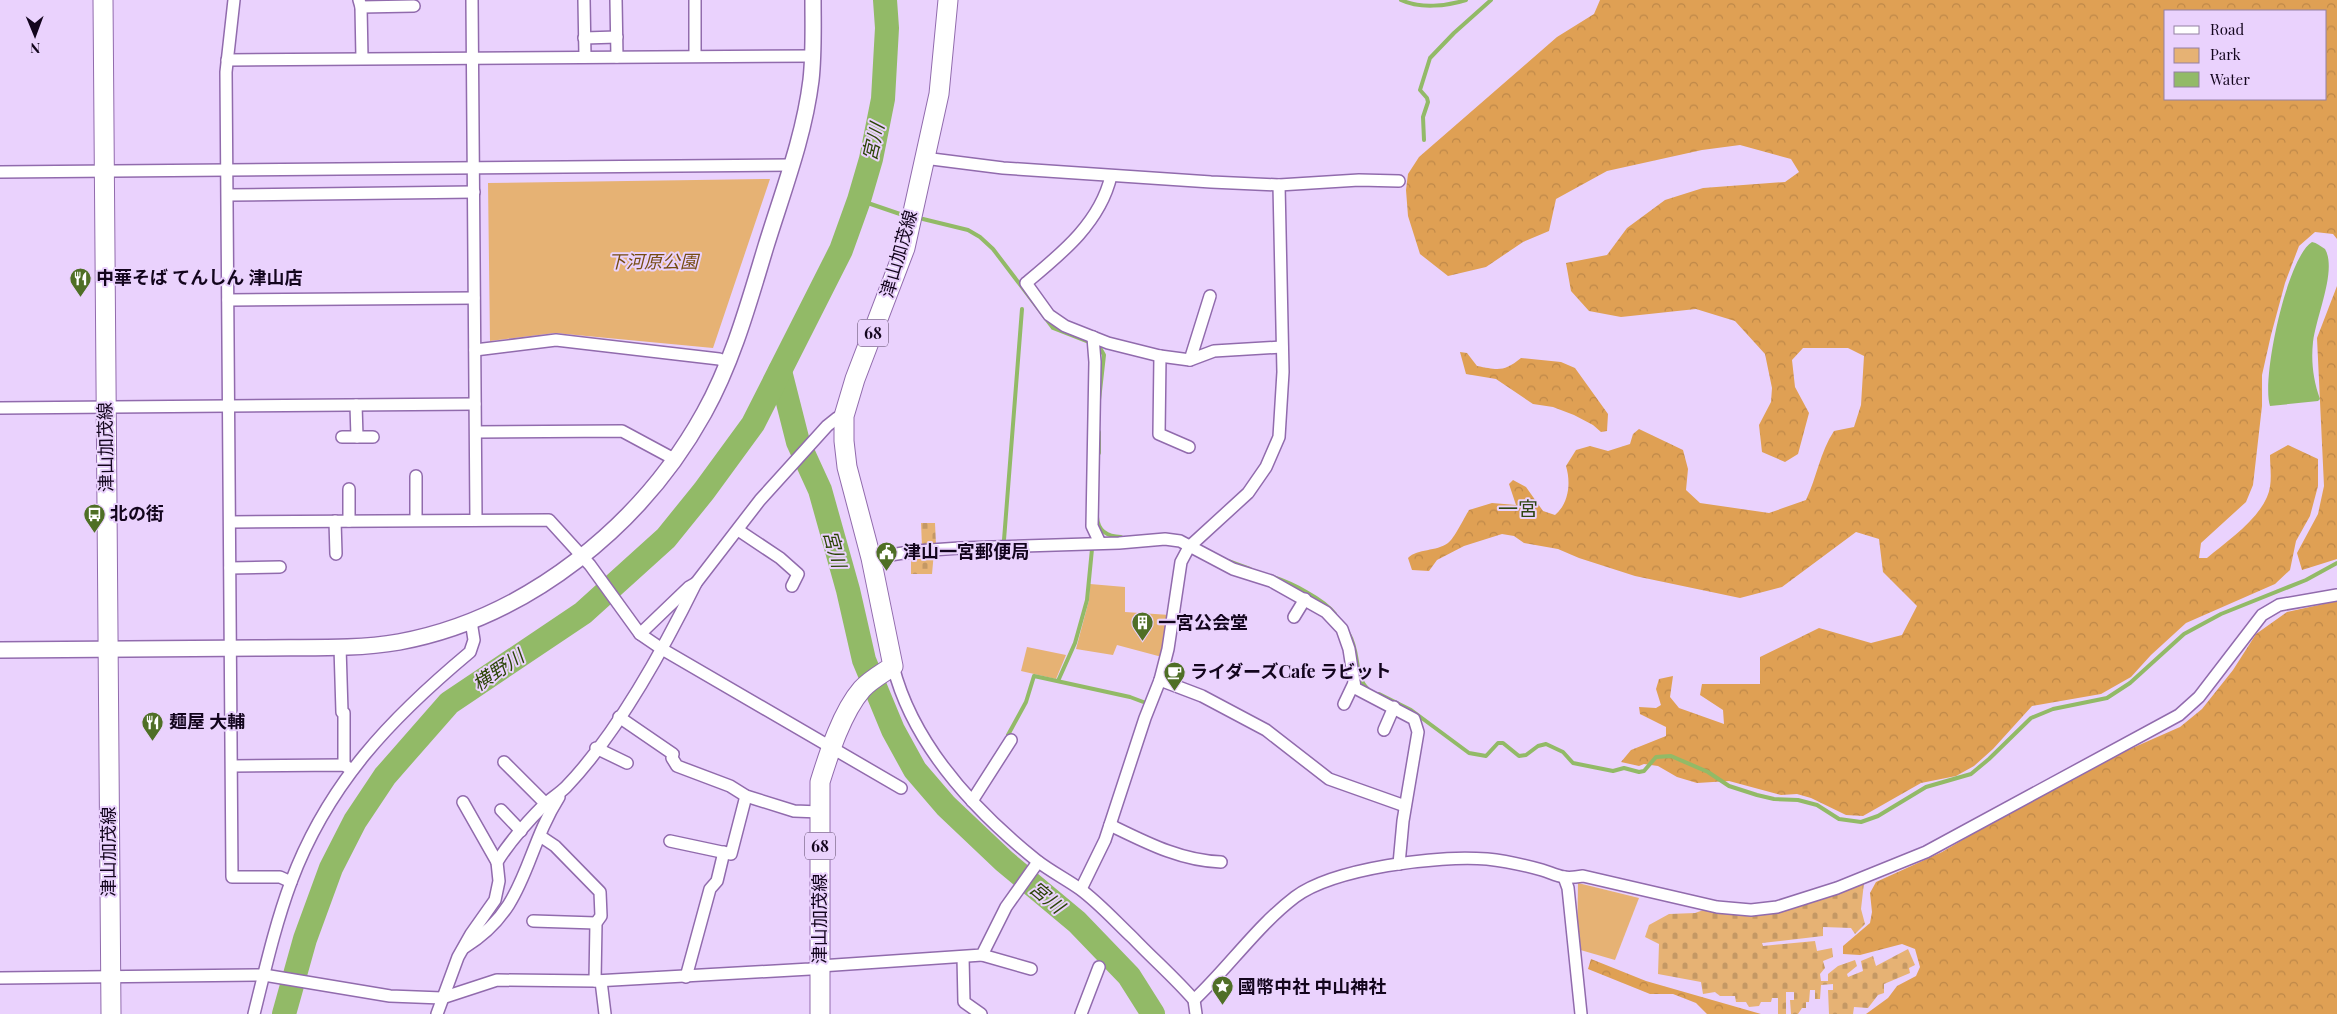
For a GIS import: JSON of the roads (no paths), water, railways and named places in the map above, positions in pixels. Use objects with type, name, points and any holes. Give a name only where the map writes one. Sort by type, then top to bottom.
[{"type":"main road","name":"津山加茂線","points":[[103,0],[111,1014]]},
{"type":"main road","name":"津山加茂線","points":[[820,1014],[820,782],[832,746],[855,699],[863,688],[888,670],[871,558],[847,467],[844,416],[855,379],[905,248],[939,94],[948,0]]},
{"type":"street","points":[[234,0],[227,60],[232,877],[280,877],[291,882]]},
{"type":"street","points":[[472,0],[476,520]]},
{"type":"street","points":[[584,0],[585,57]]},
{"type":"street","points":[[616,0],[617,56]]},
{"type":"street","points":[[695,0],[695,56]]},
{"type":"street","points":[[0,650],[340,647],[398,642],[471,621],[526,595],[586,560],[643,500],[674,459],[705,412],[728,362],[792,166],[803,126],[813,56],[813,0]]},
{"type":"street","points":[[362,58],[360,4],[414,6]]},
{"type":"street","points":[[584,38],[617,37]]},
{"type":"street","points":[[227,60],[813,56]]},
{"type":"street","points":[[924,158],[996,167],[1111,176],[1279,185],[1359,180],[1399,180]]},
{"type":"street","points":[[0,172],[792,166]]},
{"type":"street","points":[[1111,176],[1108,190],[1087,225],[1064,252],[1026,283],[1049,315],[1094,342],[1160,356],[1190,360],[1214,351],[1282,347]]},
{"type":"street","points":[[1081,889],[1094,866],[1110,825],[1145,718],[1160,680],[1168,649],[1177,577],[1181,562],[1192,545],[1212,524],[1248,493],[1274,453],[1279,436],[1283,397],[1279,185]]},
{"type":"street","points":[[228,195],[474,192]]},
{"type":"street","points":[[1190,360],[1210,296]]},
{"type":"street","points":[[228,300],[474,298]]},
{"type":"street","points":[[475,350],[556,340],[719,359],[728,362]]},
{"type":"street","points":[[1094,342],[1092,526],[1100,543]]},
{"type":"street","points":[[1160,356],[1159,434],[1189,447]]},
{"type":"street","points":[[0,408],[475,404]]},
{"type":"street","points":[[356,406],[357,437]]},
{"type":"street","points":[[463,948],[488,931],[511,904],[548,815],[566,787],[619,717],[662,649],[696,584],[760,500],[827,426],[837,418],[844,416]]},
{"type":"street","points":[[476,432],[622,431],[674,459]]},
{"type":"street","points":[[342,437],[373,437]]},
{"type":"street","points":[[416,476],[416,520]]},
{"type":"street","points":[[349,489],[350,521]]},
{"type":"street","points":[[230,522],[549,520],[586,560],[637,630],[662,649],[832,746],[901,788]]},
{"type":"street","points":[[335,521],[336,554]]},
{"type":"street","points":[[738,530],[790,566],[798,574],[792,586]]},
{"type":"street","points":[[871,558],[916,551],[1165,539],[1192,545],[1233,568],[1271,581],[1305,599],[1326,612],[1342,629],[1349,649],[1355,688],[1414,719],[1418,732],[1405,806],[1399,864]]},
{"type":"street","points":[[230,568],[280,568]]},
{"type":"street","points":[[637,630],[688,588],[696,584]]},
{"type":"street","points":[[1194,1000],[1234,960],[1266,922],[1297,896],[1339,876],[1399,864],[1468,858],[1488,859],[1524,864],[1564,877],[1583,876],[1717,907],[1751,910],[1777,908],[1837,888],[1926,852],[1954,838],[2020,799],[2179,715],[2199,697],[2262,615],[2279,605],[2337,596]]},
{"type":"street","points":[[1294,617],[1305,599]]},
{"type":"street","points":[[254,1014],[270,975],[291,882],[316,828],[348,767],[402,711],[470,652],[474,640],[471,621]]},
{"type":"street","points":[[340,647],[342,712],[344,713],[348,767]]},
{"type":"street","points":[[888,670],[919,731],[954,780],[972,801],[1038,862],[1081,889],[1194,1000],[1196,1014]]},
{"type":"street","points":[[1160,680],[1202,696],[1266,730],[1330,779],[1405,806]]},
{"type":"street","points":[[1344,704],[1354,683]]},
{"type":"street","points":[[1384,730],[1394,707]]},
{"type":"street","points":[[619,717],[673,754],[672,758],[678,766],[730,786],[746,796],[794,811],[820,812]]},
{"type":"street","points":[[972,801],[1011,740]]},
{"type":"street","points":[[596,748],[627,763]]},
{"type":"street","points":[[504,762],[546,804]]},
{"type":"street","points":[[232,766],[348,767]]},
{"type":"street","points":[[497,862],[521,831],[546,804],[566,787]]},
{"type":"street","points":[[670,841],[731,854],[746,796]]},
{"type":"street","points":[[437,1014],[463,948],[495,900],[499,879],[497,862],[463,802]]},
{"type":"street","points":[[501,810],[521,831]]},
{"type":"street","points":[[1110,825],[1179,855],[1207,862],[1221,862]]},
{"type":"street","points":[[540,836],[555,846],[600,892],[601,916],[596,923],[598,981],[605,1014]]},
{"type":"street","points":[[686,977],[710,889],[717,881],[724,852]]},
{"type":"street","points":[[982,955],[995,926],[1016,891],[1038,862]]},
{"type":"street","points":[[1564,877],[1568,888],[1581,1014]]},
{"type":"street","points":[[499,879],[519,886]]},
{"type":"street","points":[[533,922],[596,923]]},
{"type":"street","points":[[0,978],[270,975],[390,996],[442,998],[497,980],[598,981],[686,977],[982,955],[1031,969]]},
{"type":"street","points":[[963,957],[964,1002],[981,1014]]},
{"type":"street","points":[[1081,1014],[1099,967]]},
{"type":"water","points":[[2312,242],[2325,249],[2329,268],[2312,349],[2314,378],[2320,399],[2318,401],[2270,406],[2268,392],[2269,371],[2278,319],[2294,270],[2303,252]]},
{"type":"waterway","name":"横野川","points":[[284,1014],[305,939],[331,868],[355,821],[385,776],[449,703],[583,613],[666,538],[704,491],[753,424],[841,250],[859,200],[871,159],[883,99],[887,28],[885,0]]},
{"type":"waterway","points":[[1401,0],[1425,6],[1450,4],[1466,0]]},
{"type":"waterway","points":[[1424,140],[1423,117],[1428,102],[1420,90],[1430,58],[1454,33],[1491,0]]},
{"type":"waterway","points":[[859,200],[900,214]]},
{"type":"waterway","points":[[923,219],[968,230],[980,237],[993,249],[1053,328],[1099,346],[1104,355],[1099,400]]},
{"type":"waterway","points":[[1004,540],[1022,309]]},
{"type":"waterway","name":"宮川","points":[[780,371],[798,442],[820,490],[848,590],[864,660],[893,730],[915,770],[946,806],[1004,861],[1077,922],[1129,976],[1153,1014]]},
{"type":"waterway","points":[[1099,432],[1099,453]]},
{"type":"waterway","points":[[1097,517],[1099,526],[1104,532],[1112,536],[1121,537]]},
{"type":"waterway","points":[[1058,681],[1075,643],[1087,600],[1092,549]]},
{"type":"waterway","points":[[1228,561],[1250,569]]},
{"type":"waterway","points":[[1379,694],[1411,710],[1469,753],[1486,756],[1498,743],[1503,743],[1519,756],[1526,755],[1538,746],[1546,744],[1563,752],[1573,763],[1613,771],[1624,768],[1639,772],[1644,771],[1656,757],[1671,756],[1708,772],[1729,786],[1774,799],[1798,800],[1817,805],[1839,819],[1861,822],[1878,816],[1926,787],[1971,774],[2031,718],[2053,709],[2107,698],[2130,683],[2184,634],[2221,614],[2306,580],[2337,563]]},
{"type":"waterway","points":[[1273,577],[1298,587],[1315,597],[1335,614]]},
{"type":"waterway","points":[[1349,634],[1355,648],[1361,678],[1368,689]]},
{"type":"waterway","points":[[1008,735],[1026,702],[1034,676],[1130,697],[1146,703],[1145,706]]},
{"type":"place","name":"中華そば てんしん 津山店","points":[[80,297]]},
{"type":"place","name":"北の街","points":[[94,533]]},
{"type":"place","name":"津山一宮郵便局","points":[[887,571]]},
{"type":"place","name":"一宮公会堂","points":[[1142,642]]},
{"type":"place","name":"ライダーズCafe ラビット","points":[[1174,691]]},
{"type":"place","name":"麺屋 大輔","points":[[153,741]]},
{"type":"place","name":"國幣中社 中山神社","points":[[1222,1006]]},
{"type":"district","name":"一宮","points":[[1518,509]]},
{"type":"park label","name":"下河原公園","points":[[653,262]]}]
